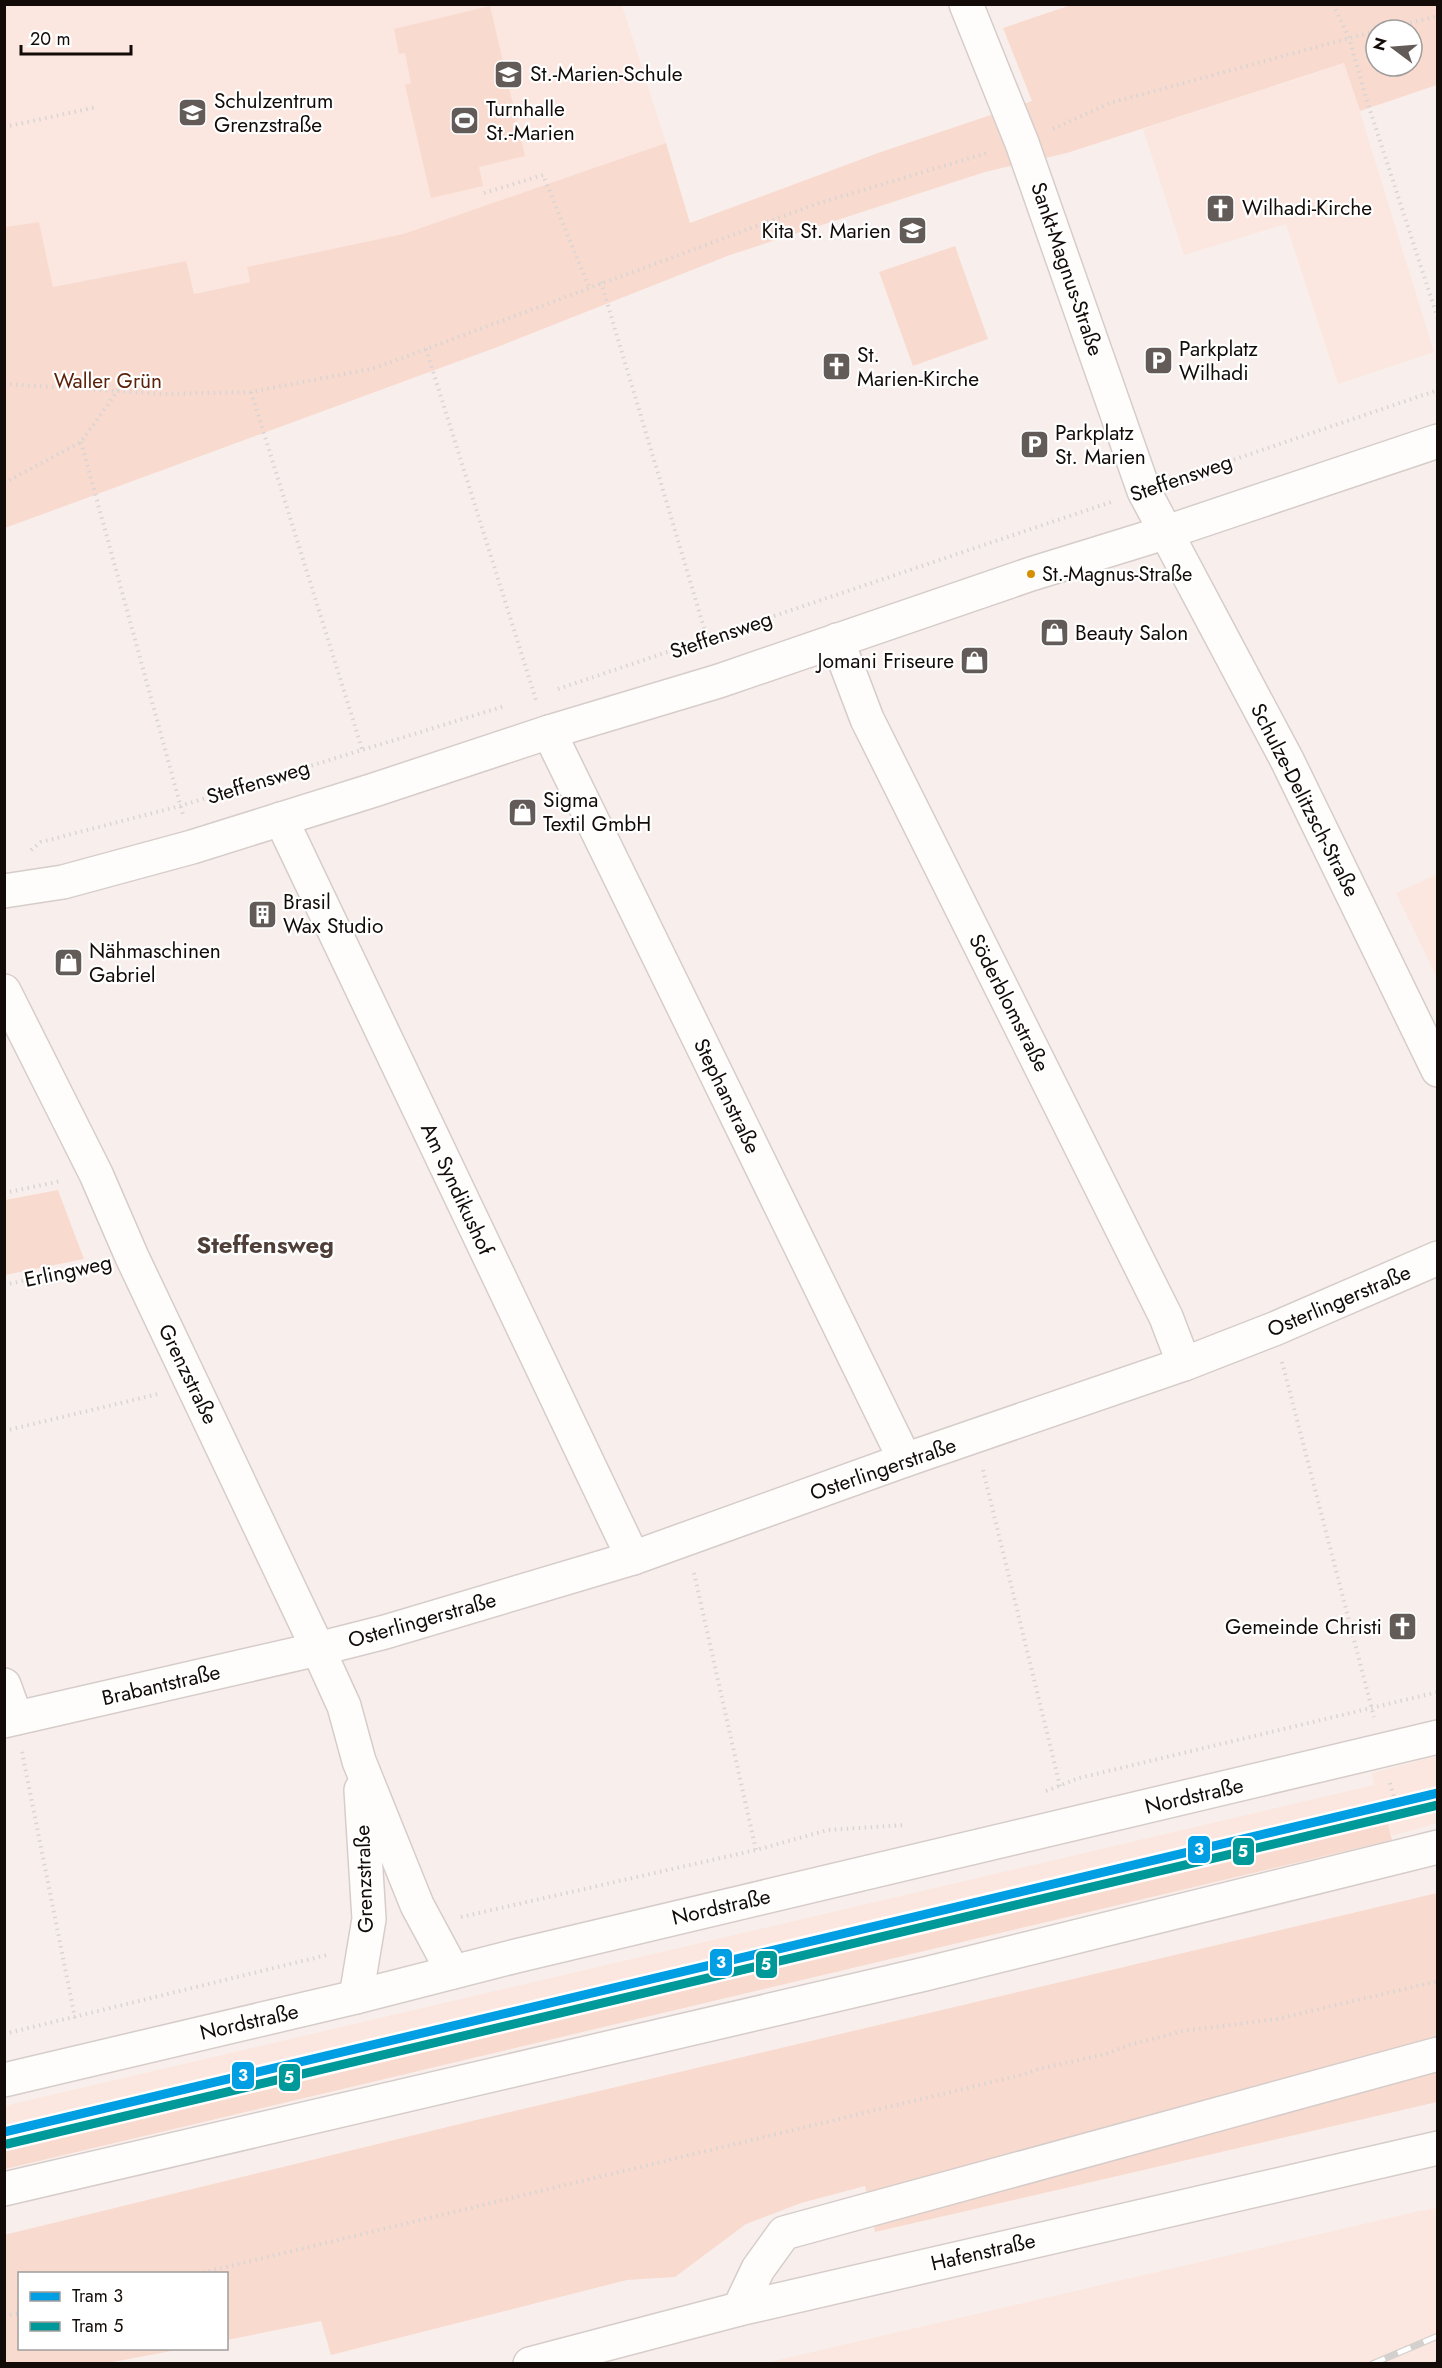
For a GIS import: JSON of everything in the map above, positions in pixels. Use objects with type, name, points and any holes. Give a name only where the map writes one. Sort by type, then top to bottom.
[{"type":"street","name":"Sankt-Magnus-Straße","points":[[966,4],[1022,143],[1144,490],[1167,532]]},
{"type":"street","name":"Steffensweg","points":[[4,891],[63,882],[192,847],[374,790],[549,732],[719,681],[1047,569],[1167,532],[1437,441]]},
{"type":"street","name":"Schulze-Delitzsch-Straße","points":[[1167,532],[1287,760],[1437,1070]]},
{"type":"street","name":"Söderblomstraße","points":[[837,640],[867,719],[1166,1317],[1184,1364]]},
{"type":"street","name":"Stephanstraße","points":[[549,732],[905,1460]]},
{"type":"street","name":"Am Syndikushof","points":[[281,819],[633,1558]]},
{"type":"street","name":"Grenzstraße","points":[[4,991],[96,1174],[132,1257],[318,1649],[344,1706],[359,1761],[417,1905],[453,1972]]},
{"type":"street","name":"Osterlingerstraße","points":[[318,1649],[385,1632],[687,1540],[905,1460],[1184,1364],[1274,1329],[1437,1258]]},
{"type":"street","name":"Brabantstraße","points":[[10,1720],[318,1649]]},
{"type":"street","points":[[4,1685],[10,1720]]},
{"type":"street","name":"Nordstraße","points":[[4,2080],[1437,1737]]},
{"type":"street","name":"Grenzstraße","points":[[356,1997],[369,1919],[359,1761]]},
{"type":"street","points":[[4,2189],[925,1974],[1424,1851]]},
{"type":"street","points":[[739,2309],[758,2269],[784,2233],[1437,2054]]},
{"type":"street","name":"Hafenstraße","points":[[530,2364],[739,2309],[1437,2148]]},
{"type":"path","points":[[1333,4],[1349,38],[1437,319]]},
{"type":"path","points":[[4,384],[164,394],[251,392],[375,368],[813,205],[1022,143],[1110,103],[1364,34]]},
{"type":"path","points":[[4,127],[97,107]]},
{"type":"path","points":[[484,193],[543,175],[589,287]]},
{"type":"path","points":[[601,282],[719,681]]},
{"type":"path","points":[[426,349],[535,697],[549,732]]},
{"type":"path","points":[[4,483],[81,442],[118,390]]},
{"type":"path","name":"Steffensweg","points":[[557,690],[1437,390]]},
{"type":"path","points":[[251,392],[374,790]]},
{"type":"path","points":[[81,442],[192,847]]},
{"type":"path","points":[[524,700],[546,693]]},
{"type":"path","name":"Steffensweg","points":[[23,856],[41,842],[180,806],[514,704]]},
{"type":"path","points":[[4,1193],[96,1174]]},
{"type":"path","name":"Erlingweg","points":[[4,1285],[132,1257]]},
{"type":"path","points":[[1274,1329],[1382,1751],[1424,1851]]},
{"type":"path","points":[[4,1431],[194,1385]]},
{"type":"path","points":[[975,1437],[1060,1786]]},
{"type":"path","points":[[687,1540],[756,1850]]},
{"type":"path","points":[[1039,1794],[1079,1778],[1437,1692]]},
{"type":"path","points":[[10,1720],[75,2018]]},
{"type":"path","points":[[429,1925],[756,1850],[828,1830],[912,1825]]},
{"type":"path","points":[[4,2034],[316,1958],[366,1943]]},
{"type":"path","points":[[205,2272],[1025,2074],[1106,2054],[1129,2045],[1183,2031],[1277,2019],[1437,1981]]},
{"type":"shaded area","name":"Schulzentrum Grenzstraße","points":[[5,5],[622,5],[666,143],[403,234],[247,267],[250,282],[193,294],[185,261],[53,287],[39,222],[5,227]]},
{"type":"shaded area","points":[[1345,63],[1434,352],[1338,384],[1286,224],[1184,255],[1143,129]]},
{"type":"shaded area","points":[[1437,874],[1437,978],[1396,893]]},
{"type":"shaded area","points":[[1437,1756],[1437,1823],[1392,1836],[1386,1815],[889,1935],[5,2141],[4,2106],[1374,1785],[1372,1773]]},
{"type":"shaded area","points":[[1437,2208],[1437,2363],[765,2363],[1419,2211]]},
{"type":"green space","name":"Waller Grün","points":[[1071,5],[1437,5],[1437,85],[1360,111],[1344,63],[1067,153],[985,172],[730,255],[492,349],[5,528],[5,227],[39,222],[53,287],[186,261],[194,294],[250,282],[247,267],[403,234],[666,143],[690,223],[878,153],[1032,101],[1003,28]]},
{"type":"green space","name":"Turnhalle St.-Marien","points":[[490,6],[525,156],[479,167],[483,186],[431,198],[405,85],[411,83],[405,53],[399,54],[394,29]]},
{"type":"green space","points":[[955,246],[988,339],[913,366],[879,272]]},
{"type":"green space","points":[[58,1190],[84,1259],[5,1275],[5,1200]]},
{"type":"green space","points":[[1386,1815],[1392,1840],[5,2169],[5,2141],[889,1935]]},
{"type":"green space","points":[[1437,1893],[1437,2102],[875,2232],[865,2186],[801,2203],[746,2224],[675,2277],[627,2280],[331,2355],[321,2321],[228,2340],[228,2272],[18,2272],[18,2350],[177,2350],[107,2363],[5,2363],[4,2235],[472,2121]]},
{"type":"railway","points":[[1372,2364],[1438,2336]]},
{"type":"tram line","name":"3","points":[[4,2132],[1438,1793]]},
{"type":"tram line","name":"5","points":[[7,2144],[1438,1805]]},
{"type":"place","name":"St.-Marien-Schule","points":[[509,74]]},
{"type":"place","name":"Schulzentrum Grenzstraße","points":[[193,113]]},
{"type":"place","name":"Turnhalle St.-Marien","points":[[465,121]]},
{"type":"place","name":"Wilhadi-Kirche","points":[[1221,208]]},
{"type":"place","name":"Kita St. Marien","points":[[912,231]]},
{"type":"place","name":"Parkplatz Wilhadi","points":[[1158,361]]},
{"type":"place","name":"St. Marien-Kirche","points":[[836,367]]},
{"type":"place","name":"Parkplatz St. Marien","points":[[1034,445]]},
{"type":"place","name":"St.-Magnus-Straße","points":[[1031,574]]},
{"type":"place","name":"Beauty Salon","points":[[1054,633]]},
{"type":"place","name":"Jomani Friseure","points":[[975,661]]},
{"type":"place","name":"Sigma Textil GmbH","points":[[522,812]]},
{"type":"place","name":"Brasil Wax Studio","points":[[262,914]]},
{"type":"place","name":"Nähmaschinen Gabriel","points":[[68,963]]},
{"type":"place","name":"Gemeinde Christi","points":[[1403,1627]]},
{"type":"district","name":"Steffensweg","points":[[265,1245]]}]
